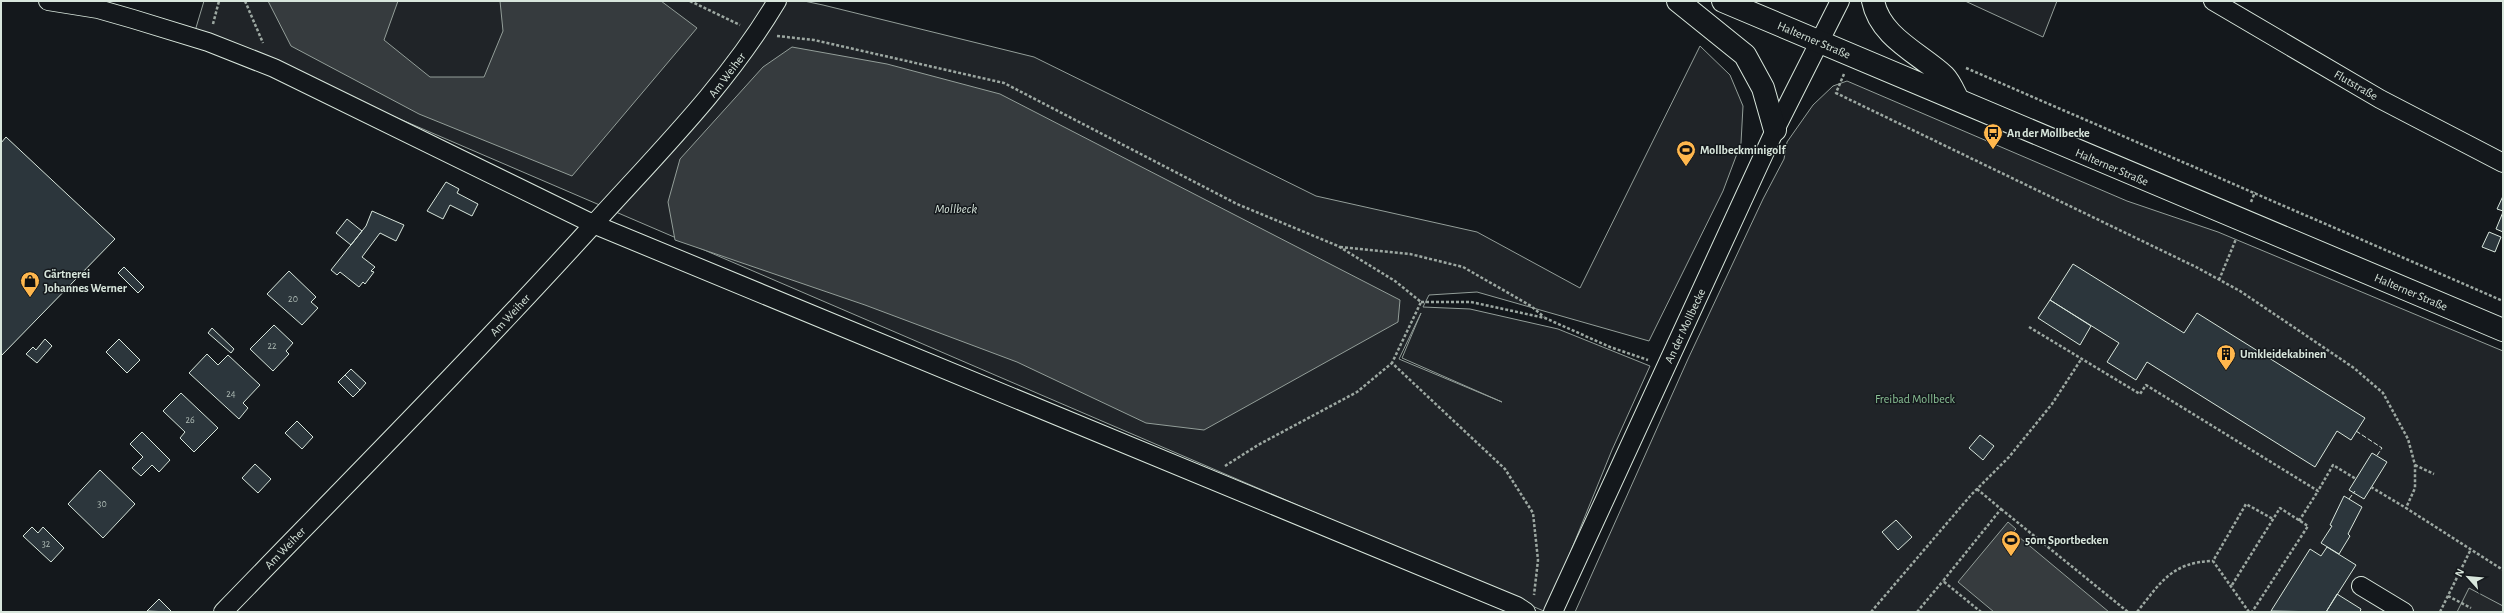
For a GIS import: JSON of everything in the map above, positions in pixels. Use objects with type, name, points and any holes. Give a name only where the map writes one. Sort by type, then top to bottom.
[{"type":"main road","points":[[1678,1],[1745,55],[1764,88],[1775,130]]},
{"type":"main road","name":"Halterner Straße","points":[[1723,1],[2243,222],[2503,330]]},
{"type":"main road","points":[[1873,1],[1876,15],[1894,37],[1945,77],[1958,100]]},
{"type":"street","points":[[48,1],[98,9],[208,42],[274,68],[593,224],[1517,606],[1530,607]]},
{"type":"street","name":"Am Weiher","points":[[223,612],[513,312],[706,102],[757,34],[777,1]]},
{"type":"street","points":[[1819,42],[1840,1]]},
{"type":"street","name":"Flutstraße","points":[[2213,1],[2380,99],[2503,163]]},
{"type":"street","name":"An der Mollbecke","points":[[1554,612],[1775,130],[1819,42]]},
{"type":"street","points":[[2361,586],[2404,612]]},
{"type":"path","points":[[208,42],[219,1]]},
{"type":"path","points":[[245,1],[274,68]]},
{"type":"path","points":[[690,1],[757,34],[814,40],[1004,83],[1238,204],[1338,246],[1395,281],[1420,302],[1471,302],[1545,318],[1610,347],[1666,367]]},
{"type":"path","points":[[1853,57],[1836,93],[2127,232],[2240,291],[2354,368],[2383,393],[2395,412],[2408,439],[2415,465],[2415,488],[2406,508]]},
{"type":"path","points":[[1959,64],[2503,301]]},
{"type":"path","points":[[2219,280],[2243,222]]},
{"type":"path","points":[[1338,246],[1410,254],[1463,266],[1531,306],[1545,318]]},
{"type":"path","points":[[1206,478],[1258,445],[1357,392],[1392,364],[1420,302]]},
{"type":"path","points":[[2029,327],[2140,394],[2146,385],[2318,491]]},
{"type":"path","points":[[1871,612],[1977,489],[2009,457],[2052,404],[2082,358]]},
{"type":"path","points":[[1392,364],[1505,469],[1533,513],[1538,560],[1530,607]]},
{"type":"path","points":[[2299,521],[2333,465],[2356,479]]},
{"type":"path","points":[[2415,465],[2434,474]]},
{"type":"path","points":[[2371,487],[2503,570]]},
{"type":"path","points":[[1977,489],[2128,612]]},
{"type":"path","points":[[2213,561],[2246,504],[2273,519]]},
{"type":"path","points":[[2213,561],[2251,612],[2286,562],[2308,526],[2280,508],[2232,585]]},
{"type":"path","points":[[1918,612],[2001,509]]},
{"type":"path","points":[[2440,612],[2471,549]]},
{"type":"path","points":[[2137,612],[2160,583],[2178,568],[2195,561],[2213,561]]},
{"type":"path","points":[[1943,581],[1981,612]]},
{"type":"path","points":[[2448,596],[2471,608]]},
{"type":"green space","points":[[204,1],[804,1],[1034,57],[1316,196],[1477,232],[1580,288],[1700,46],[1730,75],[1743,106],[1741,143],[1723,191],[1649,341],[1477,292],[1429,295],[1423,307],[1470,309],[1558,329],[1650,366],[1612,450],[1546,612],[195,31]],"holes":[[[1421,313],[1402,358],[1502,402],[1399,359]]]},
{"type":"green space","points":[[1965,1],[2057,1],[2043,37]]},
{"type":"green space","name":"Freibad Mollbeck","points":[[1847,81],[2127,201],[2218,232],[2503,351],[2503,612],[1575,612],[1688,359],[1763,199],[1784,159],[1787,142],[1813,105],[1833,86]]},
{"type":"shaded area","points":[[2469,588],[2503,606],[2503,612],[2457,612]]},
{"type":"water","points":[[268,1],[398,1],[384,40],[430,77],[484,77],[503,31],[500,1],[661,1],[697,28],[572,176],[419,114],[291,46]]},
{"type":"water","name":"Mollbeck","points":[[792,47],[887,64],[1000,94],[1400,300],[1398,322],[1204,430],[1146,423],[1017,362],[865,305],[675,240],[668,202],[680,159],[763,67]]},
{"type":"water","name":"50m Sportbecken","points":[[2008,522],[2016,529],[2013,532],[2109,612],[1994,612],[1958,582]]},
{"type":"building","name":"Gärtnerei Johannes Werner","points":[[6,137],[115,239],[1,356],[1,143]]},
{"type":"building","points":[[446,182],[459,189],[457,193],[478,204],[472,216],[450,205],[443,219],[427,211]]},
{"type":"building","points":[[2503,196],[2503,211],[2497,209]]},
{"type":"building","points":[[372,211],[404,225],[396,241],[380,233],[362,257],[375,267],[371,271],[374,272],[365,284],[363,282],[359,287],[340,272],[337,275],[331,270],[366,226]]},
{"type":"building","points":[[2503,212],[2503,232],[2496,229]]},
{"type":"building","points":[[347,219],[362,231],[351,245],[336,233]]},
{"type":"building","points":[[2489,232],[2501,237],[2495,252],[2482,247]]},
{"type":"building","name":"Umkleidekabinen","points":[[2073,264],[2184,333],[2197,313],[2365,418],[2351,440],[2337,431],[2315,467],[2147,362],[2136,380],[2107,362],[2119,343],[2050,300]]},
{"type":"building","points":[[124,267],[144,287],[138,293],[118,273]]},
{"type":"building","points":[[289,271],[316,297],[311,302],[318,308],[302,325],[267,294]]},
{"type":"building","points":[[2050,300],[2091,326],[2080,345],[2038,318]]},
{"type":"building","points":[[274,325],[293,343],[286,351],[289,354],[273,371],[250,349]]},
{"type":"building","points":[[212,328],[234,349],[231,353],[208,333]]},
{"type":"building","points":[[45,339],[52,346],[37,363],[26,354],[33,347],[36,350]]},
{"type":"building","points":[[119,339],[140,360],[127,373],[106,352]]},
{"type":"building","points":[[207,354],[218,365],[228,355],[260,385],[243,403],[248,408],[239,419],[189,373]]},
{"type":"building","points":[[351,369],[366,383],[360,390],[345,375]]},
{"type":"building","points":[[345,375],[360,390],[353,397],[338,382]]},
{"type":"building","points":[[181,393],[218,428],[194,452],[180,438],[185,432],[163,411]]},
{"type":"building","points":[[297,421],[313,437],[302,449],[285,433]]},
{"type":"building","points":[[142,432],[170,460],[159,472],[152,465],[141,476],[132,468],[143,457],[130,444]]},
{"type":"building","points":[[1980,435],[1994,446],[1983,460],[1969,448]]},
{"type":"building","points":[[2372,453],[2387,462],[2364,499],[2349,490]]},
{"type":"building","points":[[255,464],[271,479],[258,493],[242,478]]},
{"type":"building","points":[[100,470],[135,504],[103,538],[68,504]]},
{"type":"building","points":[[2344,496],[2362,507],[2348,534],[2350,536],[2339,554],[2321,543],[2332,526],[2330,525]]},
{"type":"building","points":[[1896,520],[1912,537],[1898,550],[1882,532]]},
{"type":"building","points":[[32,527],[38,533],[43,527],[64,548],[51,562],[23,536]]},
{"type":"building","points":[[2327,547],[2356,565],[2326,612],[2271,611],[2310,549],[2321,556]]},
{"type":"building","points":[[2337,594],[2361,609],[2360,612],[2326,612]]},
{"type":"building","points":[[159,599],[171,611],[170,612],[147,611]]},
{"type":"fence","points":[[2356,431],[2382,448],[2376,457]]},
{"type":"fence","points":[[2349,499],[2355,491]]},
{"type":"place","name":"An der Mollbecke","points":[[1993,150]]},
{"type":"place","name":"Mollbeckminigolf","points":[[1686,167]]},
{"type":"place","name":"Gärtnerei Johannes Werner","points":[[30,298]]},
{"type":"place","name":"Umkleidekabinen","points":[[2226,371]]},
{"type":"place","name":"50m Sportbecken","points":[[2011,557]]}]
